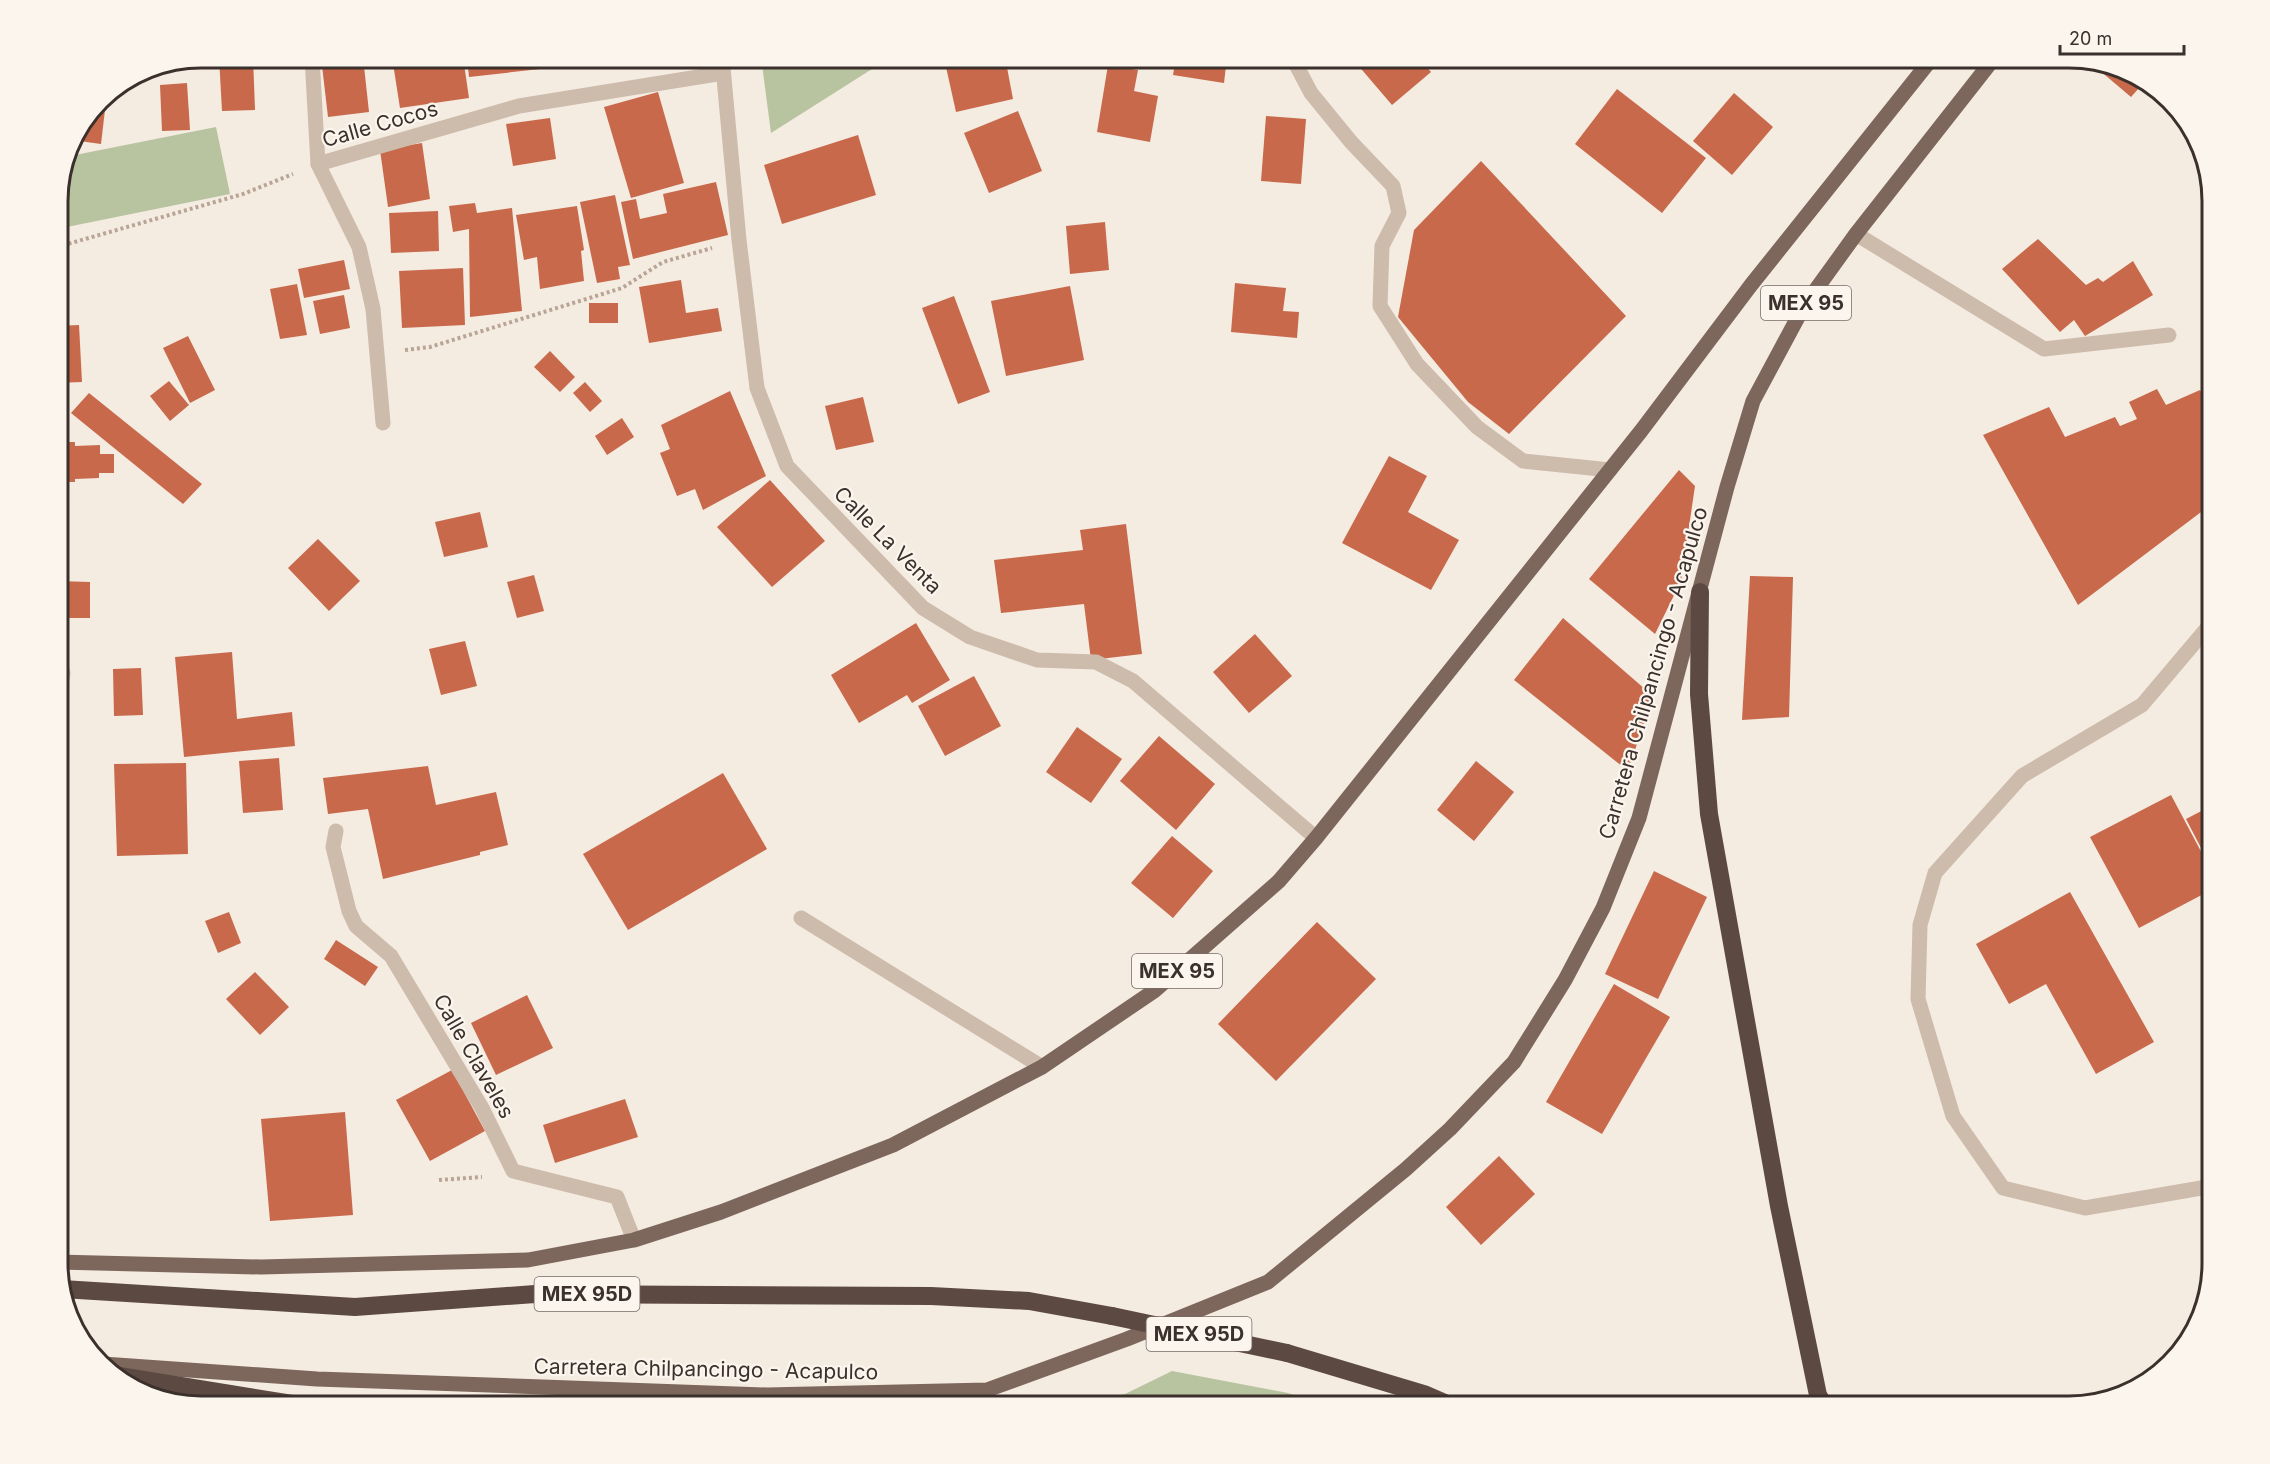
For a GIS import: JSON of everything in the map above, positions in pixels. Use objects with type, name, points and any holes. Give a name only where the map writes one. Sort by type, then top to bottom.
[{"type":"highway","points":[[1700,592],[1700,694],[1709,814],[1779,1206],[1819,1396]]},
{"type":"highway","name":"MEX 95D","points":[[70,1289],[355,1307],[535,1294],[931,1296],[1029,1300],[1287,1353],[1429,1396]]},
{"type":"highway","points":[[134,1378],[243,1396]]},
{"type":"main road","name":"MEX 95","points":[[68,1262],[261,1267],[517,1261],[634,1240],[721,1212],[893,1145],[1042,1067],[1154,992],[1279,881],[1316,838],[1610,470],[1751,285],[1924,68]]},
{"type":"main road","name":"Carretera Chilpancingo - Acapulco","points":[[114,1365],[317,1379],[767,1395],[987,1390],[1127,1339],[1268,1282],[1406,1169],[1450,1129],[1514,1062],[1565,980],[1603,908],[1639,818],[1727,487],[1753,401],[1804,306],[1856,234],[1986,68]]},
{"type":"street","points":[[313,68],[318,164],[358,247],[373,309],[383,423]]},
{"type":"street","name":"Calle Cocos","points":[[318,164],[519,106],[707,68]]},
{"type":"street","name":"Calle La Venta","points":[[722,68],[739,240],[757,388],[787,466],[923,608],[970,637],[1037,660],[1096,662],[1133,681],[1316,838]]},
{"type":"street","points":[[1298,68],[1311,93],[1351,142],[1393,186],[1399,213],[1382,246],[1380,306],[1417,364],[1477,427],[1523,461],[1610,470]]},
{"type":"street","points":[[1856,234],[2044,349],[2169,335]]},
{"type":"street","points":[[2202,634],[2142,705],[2022,776],[1935,873],[1920,925],[1918,999],[1953,1116],[2003,1188],[2085,1208],[2202,1188]]},
{"type":"street","name":"Calle Claveles","points":[[336,831],[333,847],[349,911],[356,926],[392,956],[482,1108],[513,1171]]},
{"type":"street","points":[[801,918],[1042,1067]]},
{"type":"street","points":[[513,1171],[617,1197],[634,1240]]},
{"type":"path","name":"Calle Cocos","points":[[68,244],[243,194],[318,164]]},
{"type":"path","points":[[376,354],[430,347],[622,288],[663,262],[739,240]]},
{"type":"path","points":[[439,1180],[478,1178],[513,1171]]},
{"type":"green space","points":[[762,68],[874,68],[771,133]]},
{"type":"green space","points":[[216,127],[230,194],[68,227],[69,183],[76,155]]},
{"type":"green space","points":[[1172,1371],[1297,1396],[1117,1396]]},
{"type":"building","points":[[220,68],[253,68],[255,110],[222,111]]},
{"type":"building","points":[[322,68],[364,68],[369,112],[328,117]]},
{"type":"building","points":[[394,68],[465,68],[469,98],[400,108]]},
{"type":"building","points":[[468,68],[540,68],[540,69],[469,77]]},
{"type":"building","points":[[946,68],[1007,68],[1013,99],[956,112]]},
{"type":"building","points":[[1108,68],[1138,70],[1134,91],[1158,96],[1150,142],[1097,132]]},
{"type":"building","points":[[1174,68],[1226,68],[1224,83],[1173,75]]},
{"type":"building","points":[[1360,68],[1428,68],[1431,72],[1392,105]]},
{"type":"building","points":[[2101,72],[2128,81],[2139,88],[2131,97]]},
{"type":"building","points":[[187,83],[190,130],[162,131],[160,85]]},
{"type":"building","points":[[1617,89],[1706,158],[1662,213],[1575,144]]},
{"type":"building","points":[[658,92],[684,183],[631,198],[604,107]]},
{"type":"building","points":[[1734,93],[1773,127],[1732,175],[1693,141]]},
{"type":"building","points":[[105,108],[101,144],[81,141],[95,119]]},
{"type":"building","points":[[1018,111],[1042,171],[989,193],[964,133]]},
{"type":"building","points":[[1266,116],[1306,119],[1301,184],[1261,181]]},
{"type":"building","points":[[550,118],[556,159],[513,166],[506,124]]},
{"type":"building","points":[[858,135],[876,195],[782,224],[764,165]]},
{"type":"building","points":[[422,143],[430,199],[388,207],[380,150]]},
{"type":"building","points":[[1481,161],[1626,316],[1509,434],[1468,402],[1398,317],[1414,230]]},
{"type":"building","points":[[716,182],[728,235],[633,259],[621,202],[636,199],[640,219],[667,213],[663,194]]},
{"type":"building","points":[[615,195],[630,265],[618,267],[620,279],[597,283],[580,202]]},
{"type":"building","points":[[475,203],[477,213],[512,208],[522,311],[470,317],[469,229],[453,232],[449,206]]},
{"type":"building","points":[[577,206],[584,250],[581,251],[584,281],[540,289],[537,257],[524,260],[516,215]]},
{"type":"building","points":[[438,211],[439,251],[391,253],[389,213]]},
{"type":"building","points":[[1105,222],[1109,270],[1070,274],[1066,226]]},
{"type":"building","points":[[2038,239],[2086,285],[2098,278],[2103,282],[2133,261],[2153,295],[2085,336],[2074,320],[2060,332],[2002,269]]},
{"type":"building","points":[[344,260],[350,289],[304,298],[298,269]]},
{"type":"building","points":[[463,268],[465,325],[402,328],[399,271]]},
{"type":"building","points":[[681,280],[686,313],[718,308],[722,331],[649,343],[639,287]]},
{"type":"building","points":[[1235,283],[1286,288],[1283,311],[1299,312],[1297,338],[1231,332]]},
{"type":"building","points":[[297,284],[307,335],[280,339],[270,289]]},
{"type":"building","points":[[1070,286],[1084,360],[1006,376],[991,301]]},
{"type":"building","points":[[344,295],[350,328],[320,334],[313,301]]},
{"type":"building","points":[[954,296],[990,392],[958,404],[922,308]]},
{"type":"building","points":[[589,303],[618,303],[618,323],[589,323]]},
{"type":"building","points":[[79,325],[82,382],[68,383],[68,326]]},
{"type":"building","points":[[188,336],[215,390],[190,403],[163,348]]},
{"type":"building","points":[[550,351],[575,377],[560,392],[534,367]]},
{"type":"building","points":[[169,381],[189,405],[170,421],[150,396]]},
{"type":"building","points":[[585,382],[602,401],[590,412],[573,393]]},
{"type":"building","points":[[2157,389],[2166,405],[2200,390],[2202,393],[2202,511],[2078,605],[1983,435],[2049,407],[2065,437],[2115,417],[2120,426],[2137,419],[2129,402]]},
{"type":"building","points":[[730,391],[766,476],[703,510],[695,489],[677,496],[660,453],[670,449],[661,425]]},
{"type":"building","points":[[89,393],[202,484],[183,504],[71,413]]},
{"type":"building","points":[[863,397],[874,442],[836,450],[825,406]]},
{"type":"building","points":[[622,418],[634,437],[607,455],[595,436]]},
{"type":"building","points":[[68,442],[75,442],[75,446],[100,445],[100,454],[114,454],[114,473],[99,473],[99,478],[75,479],[75,482],[68,482]]},
{"type":"building","points":[[1389,456],[1427,476],[1408,512],[1459,540],[1431,590],[1342,543]]},
{"type":"building","points":[[1679,470],[1695,486],[1681,581],[1655,634],[1589,579]]},
{"type":"building","points":[[770,480],[825,541],[772,587],[717,527]]},
{"type":"building","points":[[480,512],[488,547],[444,557],[435,522]]},
{"type":"building","points":[[1126,524],[1142,654],[1091,660],[1084,604],[1001,613],[994,560],[1083,550],[1080,530]]},
{"type":"building","points":[[318,539],[360,581],[329,611],[288,568]]},
{"type":"building","points":[[534,575],[544,611],[517,618],[507,582]]},
{"type":"building","points":[[1750,576],[1793,577],[1789,717],[1742,720]]},
{"type":"building","points":[[68,581],[90,582],[90,618],[68,618]]},
{"type":"building","points":[[1563,618],[1653,696],[1628,771],[1514,680]]},
{"type":"building","points":[[916,623],[950,680],[912,703],[907,695],[859,723],[831,675]]},
{"type":"building","points":[[1255,634],[1292,676],[1249,713],[1213,672]]},
{"type":"building","points":[[465,641],[477,686],[441,695],[429,649]]},
{"type":"building","points":[[232,652],[237,719],[292,712],[295,746],[184,757],[175,657]]},
{"type":"building","points":[[141,668],[143,715],[114,716],[113,669]]},
{"type":"building","points":[[974,676],[1001,726],[945,756],[918,706]]},
{"type":"building","points":[[1077,727],[1122,759],[1091,803],[1046,772]]},
{"type":"building","points":[[1159,736],[1215,784],[1176,830],[1120,781]]},
{"type":"building","points":[[279,758],[283,810],[243,813],[239,761]]},
{"type":"building","points":[[1476,761],[1514,792],[1474,841],[1437,810]]},
{"type":"building","points":[[186,763],[188,854],[117,856],[114,764]]},
{"type":"building","points":[[428,766],[436,805],[496,792],[508,845],[480,852],[480,855],[383,879],[368,809],[328,814],[323,778]]},
{"type":"building","points":[[723,773],[767,849],[628,930],[583,854]]},
{"type":"building","points":[[2171,795],[2202,853],[2202,895],[2139,928],[2090,837]]},
{"type":"building","points":[[2202,811],[2202,850],[2186,819]]},
{"type":"building","points":[[1172,836],[1213,871],[1173,918],[1131,883]]},
{"type":"building","points":[[1654,871],[1707,897],[1658,999],[1605,974]]},
{"type":"building","points":[[2070,892],[2154,1042],[2096,1074],[2046,984],[2009,1004],[1976,944]]},
{"type":"building","points":[[229,912],[241,943],[218,953],[205,921]]},
{"type":"building","points":[[1317,922],[1376,979],[1276,1081],[1218,1024]]},
{"type":"building","points":[[336,940],[378,967],[365,986],[324,959]]},
{"type":"building","points":[[255,972],[289,1007],[260,1035],[226,999]]},
{"type":"building","points":[[1614,984],[1670,1017],[1602,1134],[1546,1102]]},
{"type":"building","points":[[527,995],[553,1048],[496,1075],[471,1023]]},
{"type":"building","points":[[452,1070],[485,1131],[430,1161],[396,1100]]},
{"type":"building","points":[[625,1099],[638,1137],[555,1163],[543,1125]]},
{"type":"building","points":[[345,1112],[353,1215],[270,1221],[261,1119]]},
{"type":"building","points":[[1499,1156],[1535,1194],[1481,1245],[1446,1207]]}]
